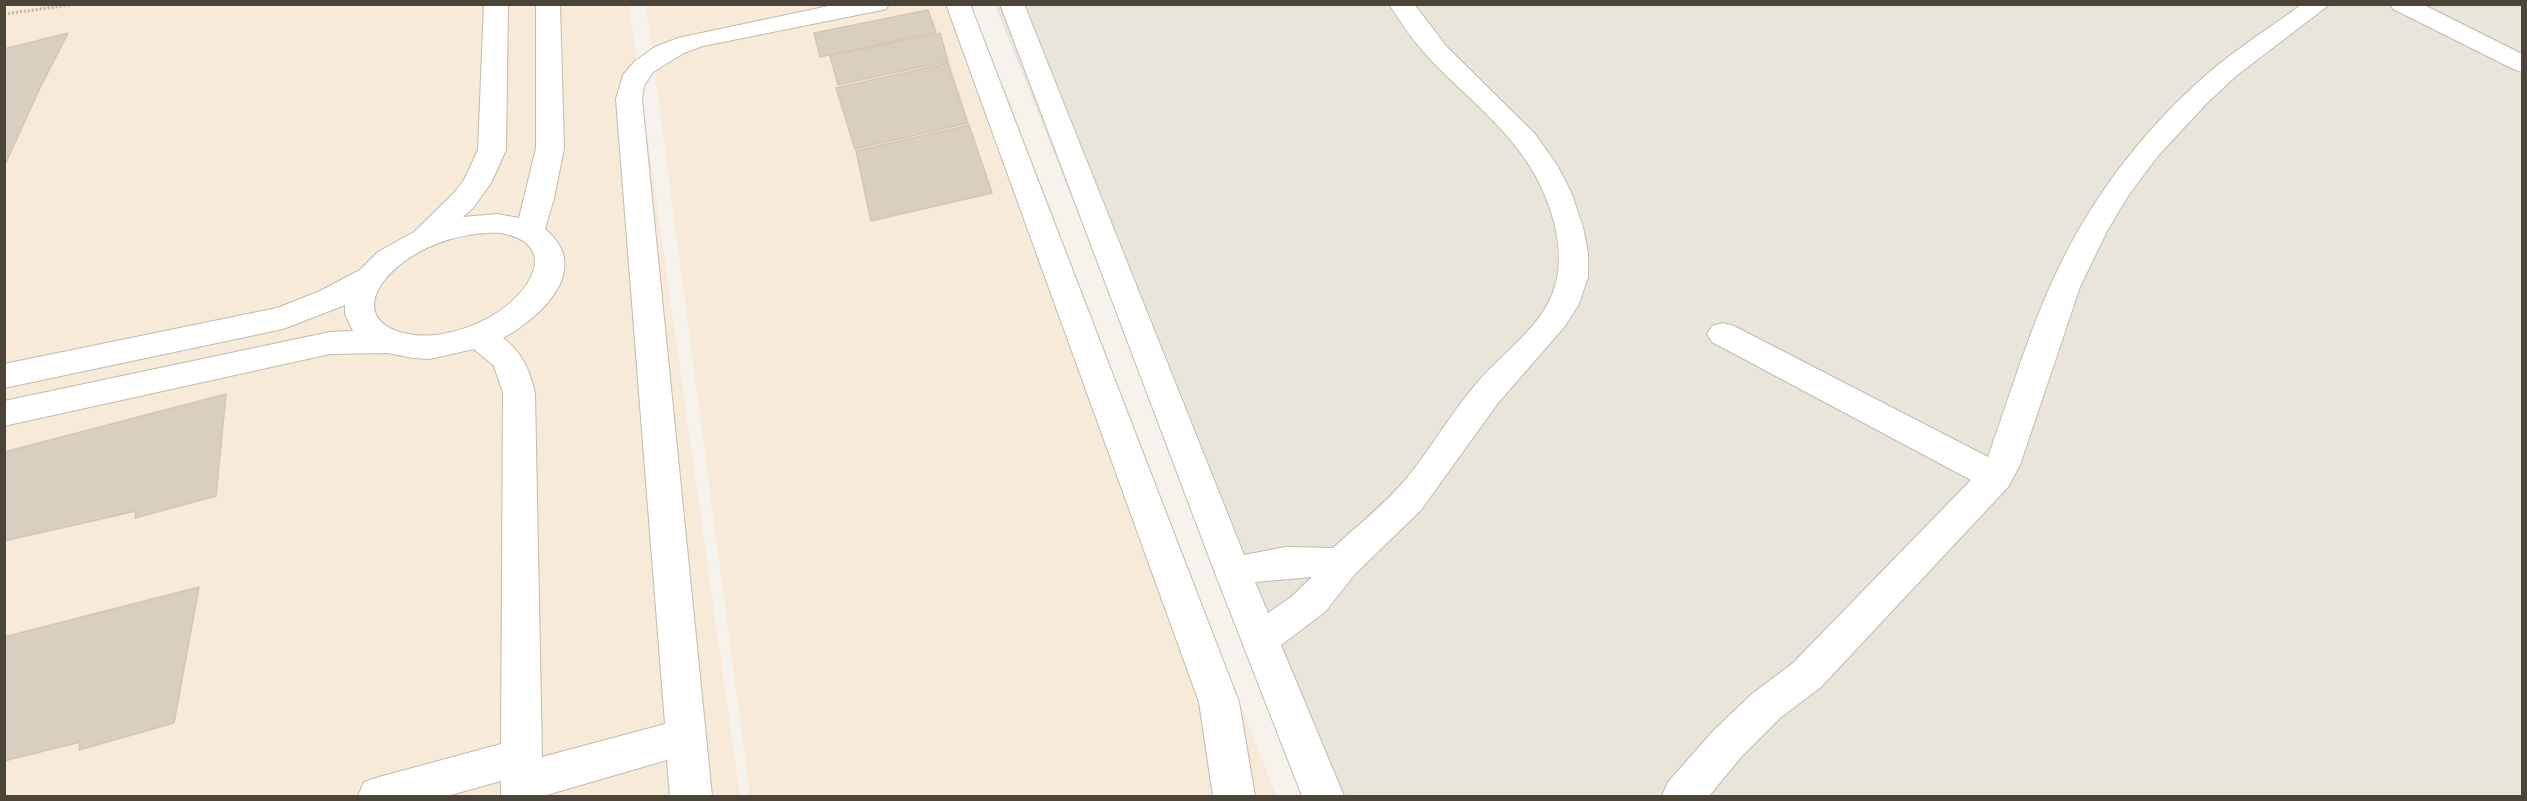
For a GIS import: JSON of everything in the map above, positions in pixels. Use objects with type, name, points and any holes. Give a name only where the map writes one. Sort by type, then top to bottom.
[{"type":"street","points":[[4,376],[283,318],[331,299],[370,278],[389,259],[440,224],[463,201],[487,165],[494,134],[496,4]]},
{"type":"street","points":[[691,796],[630,87],[636,75],[647,63],[675,47],[698,40],[877,4]]},
{"type":"street","points":[[958,4],[1219,702],[1234,796]]},
{"type":"street","points":[[1012,4],[1233,573],[1323,796]]},
{"type":"street","points":[[1259,638],[1285,623],[1307,606],[1326,586],[1340,564],[1398,512],[1418,490],[1459,428],[1487,393],[1548,326],[1563,304],[1575,272],[1567,222],[1547,170],[1508,123],[1427,42],[1401,4]]},
{"type":"street","points":[[1683,796],[1728,742],[1766,706],[1807,675],[1996,477],[2003,465],[2065,288],[2092,230],[2131,173],[2161,135],[2216,80],[2318,4]]},
{"type":"street","points":[[2402,4],[2523,64]]},
{"type":"street","points":[[530,231],[540,198],[550,148],[552,8]]},
{"type":"street","points":[[4,414],[305,347],[350,341],[387,342],[414,347],[445,345],[476,336],[507,321],[532,302],[547,281],[552,261],[546,244],[530,231],[507,224],[477,224],[446,230],[416,242]]},
{"type":"street","points":[[370,278],[360,297],[360,316],[369,332],[387,342]]},
{"type":"street","points":[[1723,334],[1996,477]]},
{"type":"street","points":[[476,336],[508,357],[519,393],[521,778]]},
{"type":"street","points":[[1233,573],[1258,565],[1286,561],[1340,564]]},
{"type":"street","points":[[379,796],[521,778],[685,736]]},
{"type":"path","points":[[4,14],[77,4]]},
{"type":"path","points":[[285,4],[308,4]]},
{"type":"shaded area","points":[[5,5],[629,5],[740,796],[5,796]]},
{"type":"shaded area","points":[[646,5],[958,5],[1007,94],[1276,796],[750,796]]},
{"type":"shaded area","points":[[995,5],[2522,5],[2522,796],[1310,796]]},
{"type":"building","points":[[928,10],[936,32],[820,57],[814,33]]},
{"type":"building","points":[[68,33],[39,90],[4,167],[4,49]]},
{"type":"building","points":[[940,33],[948,61],[838,85],[830,56]]},
{"type":"building","points":[[948,63],[968,123],[855,149],[836,88]]},
{"type":"building","points":[[969,125],[992,193],[871,221],[856,151]]},
{"type":"building","points":[[226,394],[216,496],[135,518],[136,511],[4,541],[4,452]]},
{"type":"building","points":[[199,587],[174,723],[79,750],[80,742],[4,761],[4,637]]}]
